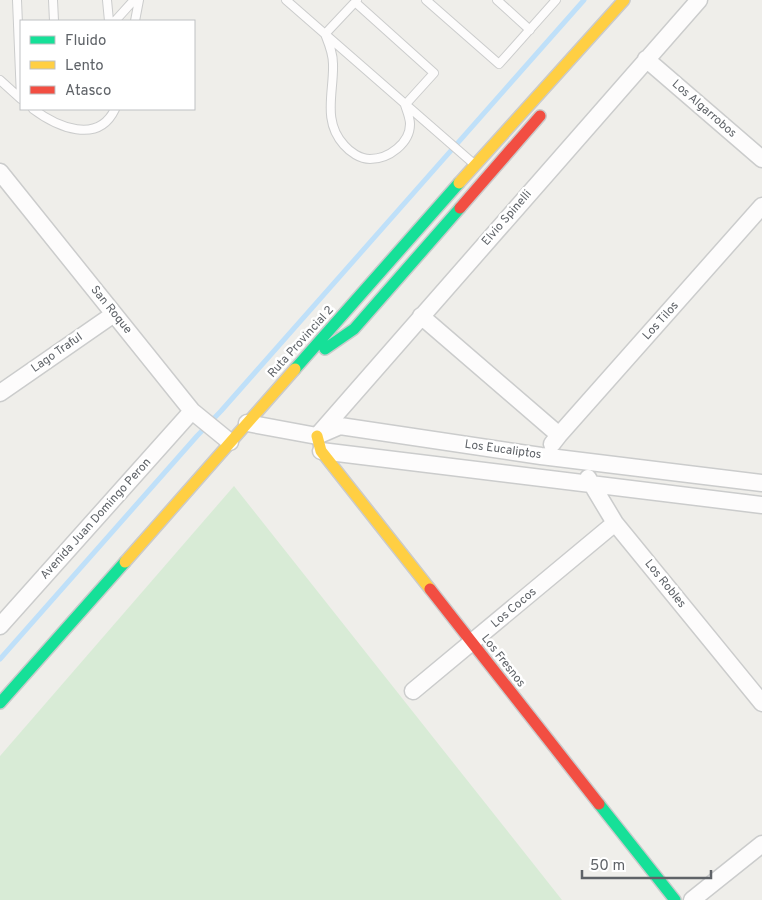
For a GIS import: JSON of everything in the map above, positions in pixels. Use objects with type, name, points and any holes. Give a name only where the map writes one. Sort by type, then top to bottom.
[{"type":"main road","name":"Ruta Provincial 2","points":[[0,703],[475,165],[624,0]]},
{"type":"main road","points":[[295,370],[354,328],[546,110]]},
{"type":"main road","name":"Los Fresnos","points":[[319,443],[472,644],[675,900]]},
{"type":"street","name":"Elvio Spinelli","points":[[319,443],[421,316],[699,0]]},
{"type":"street","name":"Los Algarrobos","points":[[646,59],[762,159]]},
{"type":"street","name":"San Roque","points":[[0,172],[192,412],[230,442]]},
{"type":"street","name":"Los Tilos","points":[[559,435],[762,206]]},
{"type":"street","name":"Lago Traful","points":[[0,393],[114,314]]},
{"type":"street","points":[[421,316],[559,435],[541,456],[529,476]]},
{"type":"street","name":"Avenida Juan Domingo Peron","points":[[0,626],[192,412]]},
{"type":"street","name":"Los Eucaliptos","points":[[247,423],[319,443],[529,476],[762,505]]},
{"type":"street","name":"Los Eucaliptos","points":[[319,443],[340,426],[541,456],[762,483]]},
{"type":"street","name":"Los Robles","points":[[575,459],[615,523],[762,703]]},
{"type":"street","name":"Los Cocos","points":[[414,691],[615,523]]},
{"type":"street","points":[[692,900],[762,844]]},
{"type":"lane","points":[[17,0],[20,74]]},
{"type":"lane","points":[[53,0],[54,20]]},
{"type":"lane","points":[[107,0],[109,20]]},
{"type":"lane","points":[[116,20],[134,0]]},
{"type":"lane","points":[[135,20],[139,0]]},
{"type":"lane","points":[[286,0],[487,176]]},
{"type":"lane","points":[[426,0],[499,64],[556,0]]},
{"type":"lane","points":[[497,0],[530,30]]},
{"type":"lane","points":[[325,34],[356,1],[434,73],[405,105]]},
{"type":"lane","points":[[325,34],[331,48],[333,62],[329,108],[337,137],[344,145],[360,156],[369,159],[391,153],[401,145],[407,135],[410,124],[405,105]]},
{"type":"lane","points":[[0,80],[20,98]]},
{"type":"lane","points":[[37,110],[59,124],[74,129],[91,130],[103,123],[114,110]]},
{"type":"green space","points":[[234,486],[562,900],[0,900],[0,756]]},
{"type":"waterway","points":[[0,659],[584,0]]},
{"type":"traffic: fast","points":[[295,369],[459,183]]},
{"type":"traffic: fast","points":[[325,349],[354,329],[460,208]]},
{"type":"traffic: fast","points":[[0,703],[125,562]]},
{"type":"traffic: fast","points":[[599,804],[675,900]]},
{"type":"traffic: slow","points":[[459,183],[624,0]]},
{"type":"traffic: slow","points":[[125,562],[295,369]]},
{"type":"traffic: slow","points":[[317,436],[321,451],[430,589]]},
{"type":"traffic: jam","points":[[460,208],[540,116]]},
{"type":"traffic: jam","points":[[430,589],[599,804]]}]
